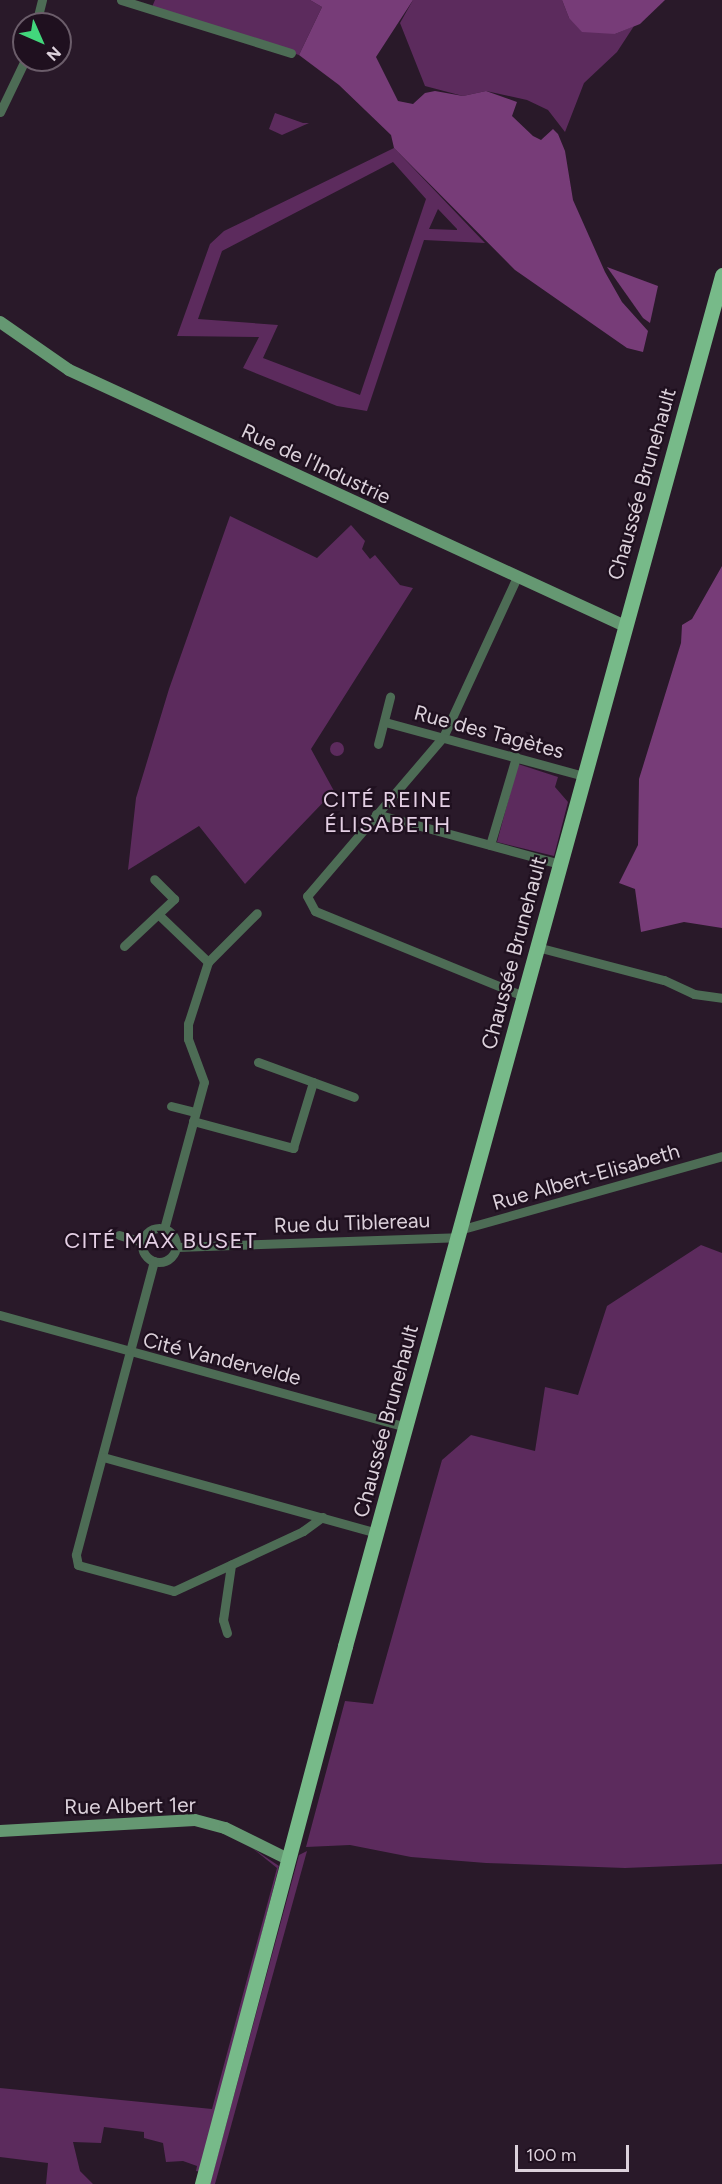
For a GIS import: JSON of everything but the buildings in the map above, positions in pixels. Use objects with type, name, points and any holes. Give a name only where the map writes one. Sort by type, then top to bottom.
[{"type":"main road","name":"Chaussée Brunehault","points":[[202,2184],[458,1234],[722,274]]},
{"type":"street","points":[[121,0],[145,4],[291,53]]},
{"type":"street","points":[[0,112],[19,72]]},
{"type":"street","name":"Rue de l'Industrie","points":[[0,322],[69,370],[625,626]]},
{"type":"street","points":[[517,577],[443,737],[312,888],[308,902],[315,911],[524,996]]},
{"type":"street","name":"Rue des Tagètes","points":[[378,744],[390,698]]},
{"type":"street","name":"Rue des Tagètes","points":[[385,722],[584,776]]},
{"type":"street","points":[[490,845],[516,757]]},
{"type":"street","points":[[376,814],[560,864]]},
{"type":"street","points":[[124,946],[174,900],[154,879]]},
{"type":"street","points":[[164,1228],[204,1074],[187,1032],[208,962],[257,913]]},
{"type":"street","points":[[159,915],[208,962]]},
{"type":"street","points":[[537,947],[664,980],[694,994],[722,998]]},
{"type":"street","points":[[258,1062],[354,1097]]},
{"type":"street","points":[[171,1106],[194,1117],[293,1148],[313,1082]]},
{"type":"street","name":"Rue Albert-Elisabeth","points":[[458,1234],[722,1156]]},
{"type":"street","points":[[164,1228],[173,1236],[176,1247],[168,1259],[154,1261],[146,1256],[142,1242],[148,1232],[164,1228]]},
{"type":"street","name":"Rue du Tiblereau","points":[[176,1247],[458,1234]]},
{"type":"street","points":[[119,1235],[142,1242]]},
{"type":"street","points":[[0,1315],[131,1351],[154,1261]]},
{"type":"street","name":"Cité Vandervelde","points":[[322,1517],[303,1531],[174,1591],[81,1568],[76,1555],[131,1351],[406,1427]]},
{"type":"street","points":[[103,1457],[377,1533]]},
{"type":"street","points":[[226,1633],[223,1620],[231,1565]]},
{"type":"street","name":"Rue Albert 1er","points":[[0,1830],[195,1820],[225,1828],[291,1856]]},
{"type":"shaded area","points":[[155,0],[310,0],[322,7],[299,55],[152,7]]},
{"type":"shaded area","points":[[310,0],[413,0],[376,57],[398,101],[413,104],[425,93],[435,91],[463,96],[486,91],[517,102],[512,116],[533,136],[541,140],[553,129],[558,134],[565,151],[573,200],[605,272],[622,302],[648,331],[643,352],[627,348],[515,270],[394,148],[391,135],[339,85],[299,55],[322,7]]},
{"type":"shaded area","points":[[413,0],[562,0],[569,18],[615,34],[634,26],[617,52],[584,83],[565,132],[548,110],[527,100],[486,91],[463,96],[425,86],[400,23]]},
{"type":"shaded area","points":[[562,0],[665,0],[640,24],[615,34],[582,32],[569,18]]},
{"type":"shaded area","points":[[275,113],[309,123],[282,135],[269,129]]},
{"type":"shaded area","points":[[394,148],[485,243],[424,240],[367,411],[337,406],[243,368],[259,337],[177,336],[210,244],[224,231]],"holes":[[[393,162],[426,199],[360,395],[263,358],[278,325],[198,319],[222,251]],[[438,209],[457,229],[457,230],[429,229]]]},
{"type":"shaded area","points":[[607,267],[658,286],[650,323],[643,318]]},
{"type":"shaded area","points":[[230,516],[317,558],[351,525],[365,541],[362,549],[370,559],[375,555],[400,585],[413,588],[311,749],[334,791],[245,884],[199,826],[128,870],[136,798],[169,689]]},
{"type":"shaded area","points":[[722,566],[722,928],[684,922],[641,932],[635,889],[619,883],[638,845],[639,779],[681,643],[682,625],[692,619]]},
{"type":"shaded area","points":[[334,742],[340,742],[344,749],[340,756],[334,756],[330,752],[330,746]]},
{"type":"shaded area","points":[[518,764],[558,777],[555,787],[568,802],[554,856],[497,842]]},
{"type":"shaded area","points":[[701,1245],[722,1253],[722,1864],[625,1868],[486,1863],[411,1857],[350,1845],[306,1847],[345,1701],[373,1704],[442,1460],[471,1435],[535,1451],[545,1387],[578,1395],[607,1306]]},
{"type":"shaded area","points":[[252,1848],[279,1866],[201,2172],[196,2171],[197,2166],[183,2161],[166,2162],[163,2143],[144,2138],[144,2132],[104,2127],[101,2143],[73,2142],[80,2171],[93,2184],[46,2184],[48,2163],[0,2157],[0,2088],[212,2109],[277,1868]]},
{"type":"shaded area","points":[[307,1851],[215,2184],[210,2184],[299,1855]]},
{"type":"district","name":"CITÉ REINE ÉLISABETH","points":[[388,812]]},
{"type":"district","name":"CITÉ MAX BUSET","points":[[161,1241]]}]
